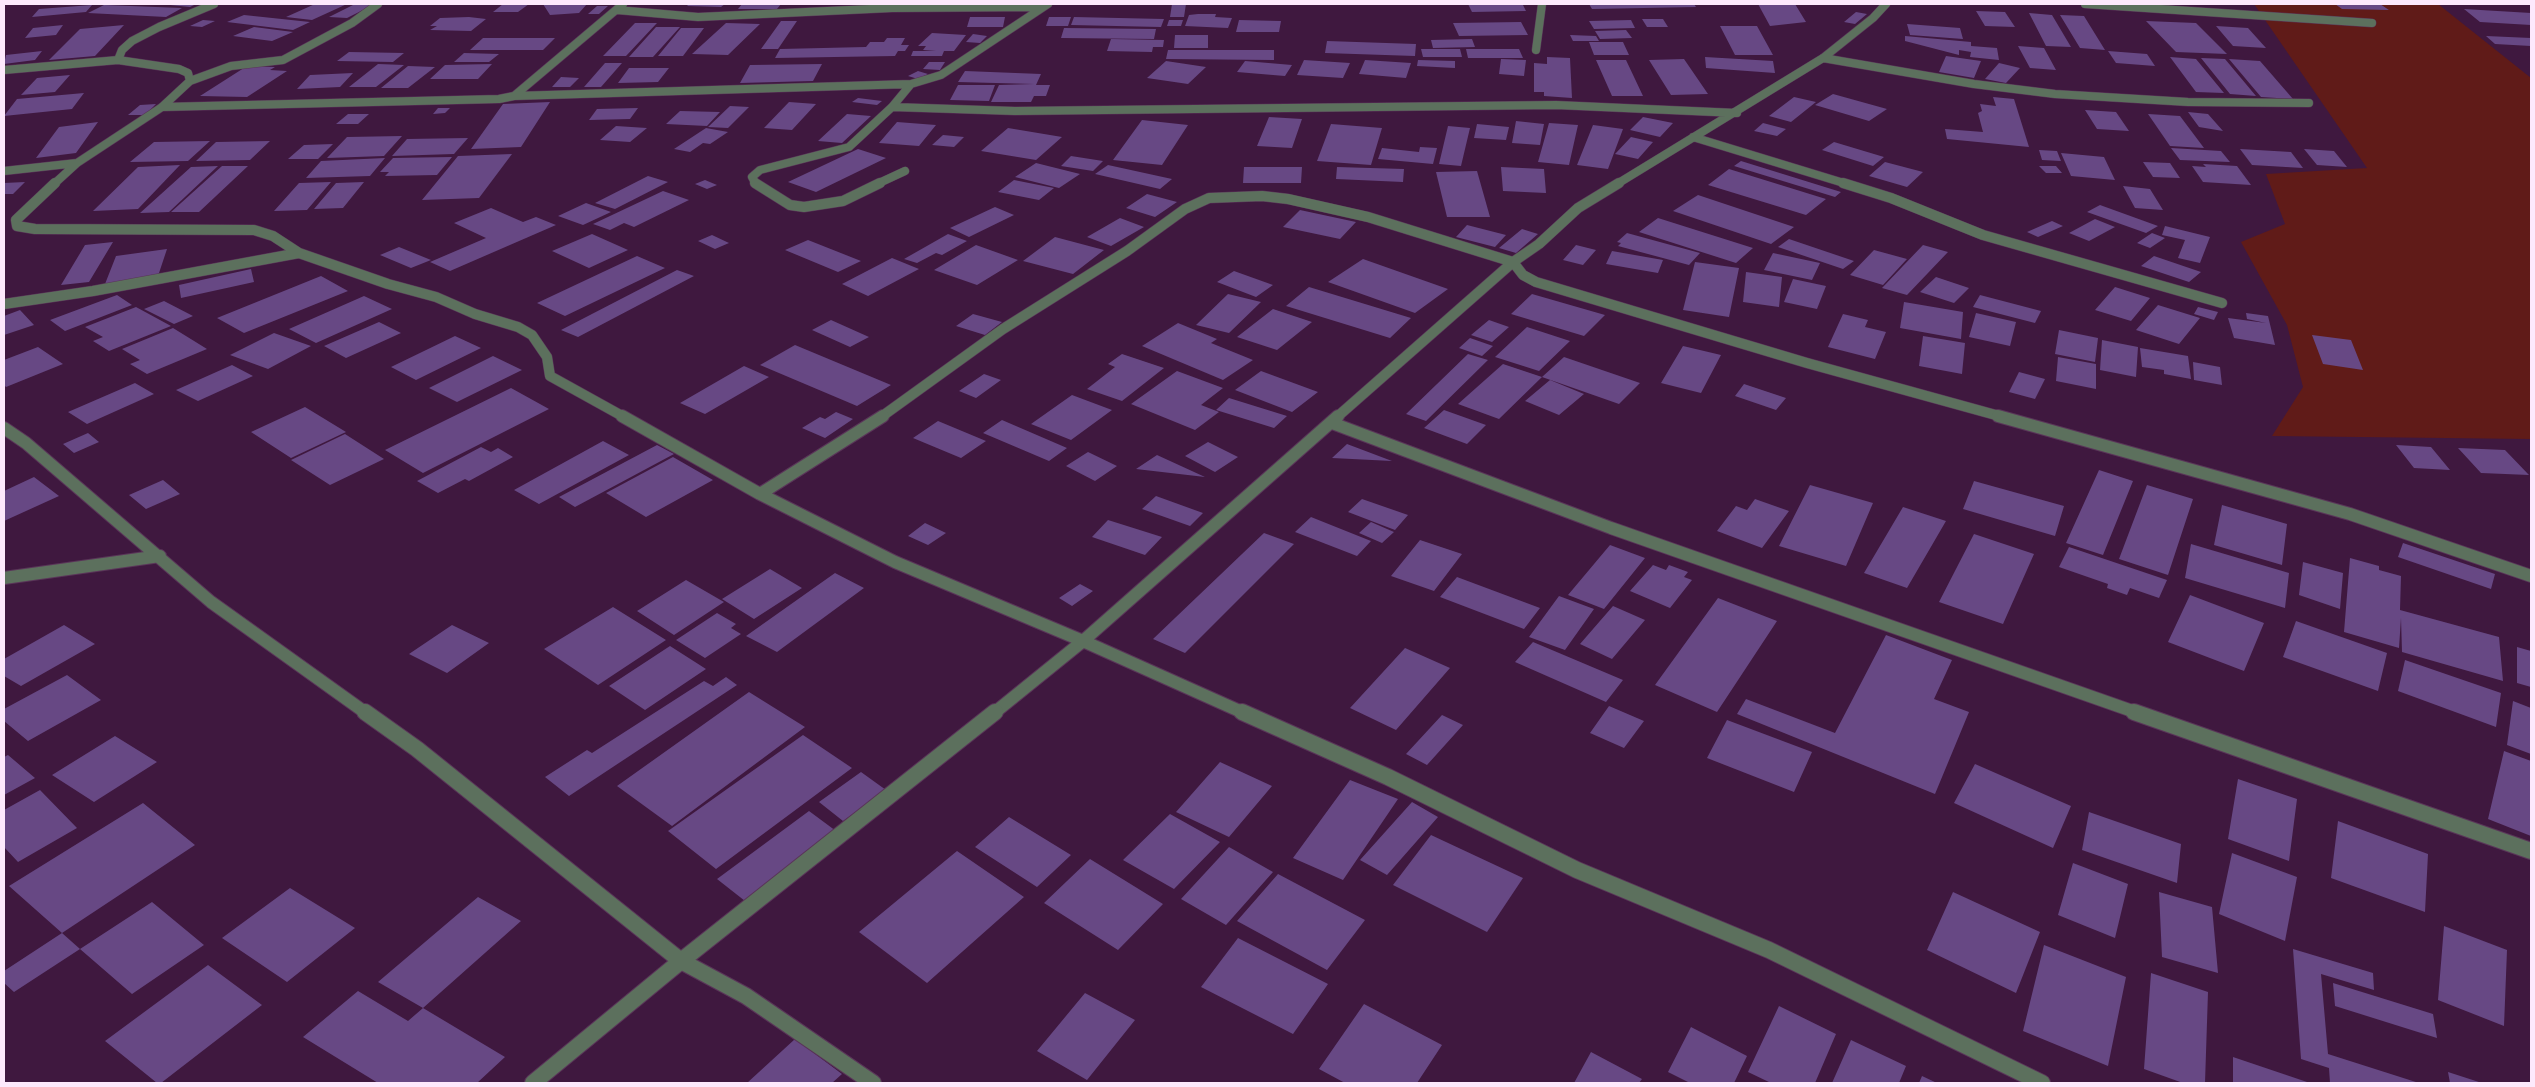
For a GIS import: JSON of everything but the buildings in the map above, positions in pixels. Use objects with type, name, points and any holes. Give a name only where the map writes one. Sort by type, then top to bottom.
[{"type":"street","points":[[118,60],[122,50],[132,41],[214,4]]},
{"type":"street","points":[[378,4],[344,28],[283,60],[231,66],[190,81],[162,107],[77,163],[16,220],[17,226],[35,229],[224,228],[254,230],[273,236],[299,253],[388,284],[436,297],[475,314],[518,327],[532,335],[540,346],[546,357],[550,376],[760,494],[895,562],[1083,641],[1388,777],[1577,870],[1769,950],[2042,1083]]},
{"type":"street","points":[[1536,50],[1542,4]]},
{"type":"street","points":[[534,1083],[681,961],[852,827],[1083,641],[1513,262],[1539,244],[1578,208],[1693,136],[1737,113],[1823,58],[1872,18],[1886,4]]},
{"type":"street","points":[[2085,4],[2155,7],[2372,23]]},
{"type":"street","points":[[162,107],[500,99],[514,96],[911,84],[941,74],[1046,5]]},
{"type":"street","points":[[514,96],[620,7],[671,16],[698,17],[892,8],[986,8],[1046,5]]},
{"type":"street","points":[[986,8],[1023,19]]},
{"type":"street","points":[[1823,58],[1974,84],[2055,94],[2188,102],[2309,103]]},
{"type":"street","points":[[4,70],[118,60],[179,69],[188,73],[190,81]]},
{"type":"street","points":[[905,171],[843,201],[804,207],[790,206],[755,184],[752,177],[760,170],[849,147],[892,107],[911,84]]},
{"type":"street","points":[[892,107],[1015,110],[1556,105],[1737,113]]},
{"type":"street","points":[[1693,136],[1891,198],[1983,235],[2222,303]]},
{"type":"street","points":[[4,172],[77,163]]},
{"type":"street","points":[[760,494],[886,414],[1003,329],[1127,251],[1184,209],[1209,198],[1242,196],[1288,199],[1368,217],[1513,262],[1523,275],[1536,282],[1807,363],[2350,514],[2531,576]]},
{"type":"street","points":[[4,304],[299,253]]},
{"type":"street","points":[[1332,423],[1620,531],[2531,852]]},
{"type":"street","points":[[4,428],[26,443],[160,556],[211,602],[417,749],[681,961],[746,996],[873,1083]]},
{"type":"street","points":[[4,578],[160,556]]},
{"type":"shaded area","points":[[2254,4],[2438,4],[2531,78],[2531,439],[2272,436],[2303,387],[2287,325],[2241,242],[2285,224],[2266,174],[2367,168]]}]
